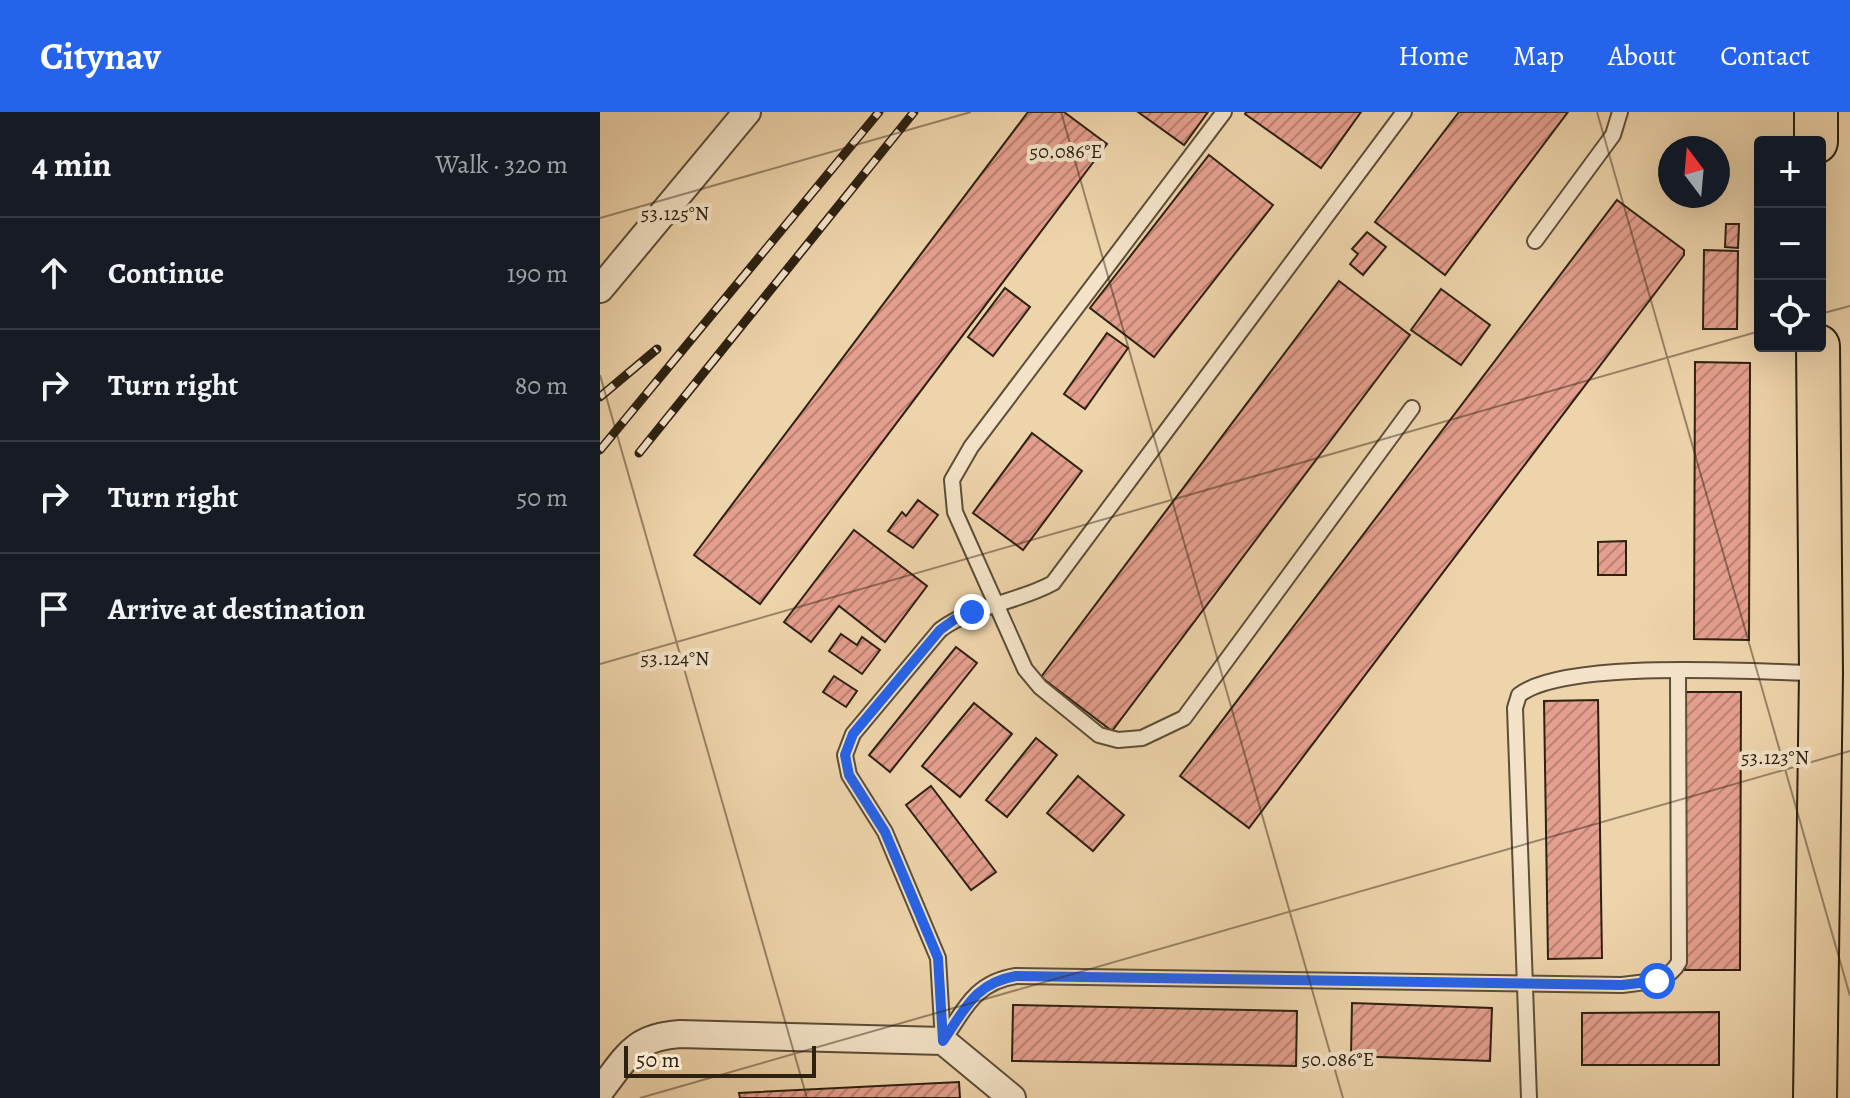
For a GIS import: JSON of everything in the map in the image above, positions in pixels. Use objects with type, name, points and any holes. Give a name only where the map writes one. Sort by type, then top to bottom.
[{"type":"main road","points":[[1816,112],[1816,136]]},
{"type":"main road","points":[[1815,1098],[1821,673],[1818,352]]},
{"type":"street","points":[[600,289],[747,112]]},
{"type":"street","points":[[600,1091],[634,1048],[656,1036],[680,1034],[943,1041],[1012,1098]]},
{"type":"lane","points":[[1224,112],[971,447],[952,480],[955,512],[1025,669],[1040,687],[1099,735],[1118,740],[1142,738],[1184,718],[1412,408]]},
{"type":"lane","points":[[943,1041],[938,958],[885,832],[849,775],[845,755],[853,734],[940,630],[955,619],[1032,594],[1053,583],[1067,568],[1404,112]]},
{"type":"lane","points":[[1535,241],[1613,135],[1620,112]]},
{"type":"lane","points":[[943,1041],[983,987],[1016,976],[1622,985],[1657,981],[1673,973],[1679,962],[1678,671]]},
{"type":"lane","points":[[1529,1098],[1515,708],[1519,695],[1540,684],[1585,673],[1821,673]]},
{"type":"building","points":[[1028,112],[1064,112],[1107,144],[760,604],[694,555]]},
{"type":"building","points":[[1138,112],[1208,112],[1184,145]]},
{"type":"building","points":[[1246,112],[1361,112],[1321,168]]},
{"type":"building","points":[[1459,112],[1568,112],[1445,275],[1375,222]]},
{"type":"building","points":[[1209,155],[1273,205],[1154,357],[1090,308]]},
{"type":"building","points":[[1617,200],[1684,250],[1684,255],[1249,828],[1180,776]]},
{"type":"building","points":[[1726,224],[1739,224],[1738,248],[1725,247]]},
{"type":"building","points":[[1367,232],[1386,247],[1363,275],[1350,264],[1358,254],[1352,249]]},
{"type":"building","points":[[1704,250],[1738,251],[1737,329],[1703,329]]},
{"type":"building","points":[[1339,281],[1410,335],[1112,731],[1041,677]]},
{"type":"building","points":[[1005,288],[1030,307],[993,356],[968,337]]},
{"type":"building","points":[[1441,289],[1490,325],[1461,365],[1411,330]]},
{"type":"building","points":[[1107,333],[1128,348],[1085,409],[1064,394]]},
{"type":"building","points":[[1695,362],[1750,363],[1749,640],[1694,639]]},
{"type":"building","points":[[1032,433],[1082,471],[1023,550],[973,513]]},
{"type":"building","points":[[918,500],[938,515],[913,548],[888,531],[902,512],[906,516]]},
{"type":"building","points":[[854,530],[927,586],[885,642],[839,606],[811,642],[784,622]]},
{"type":"building","points":[[1626,541],[1626,575],[1598,575],[1598,542]]},
{"type":"building","points":[[841,634],[857,645],[862,637],[880,650],[862,674],[829,651]]},
{"type":"building","points":[[956,647],[977,663],[890,772],[869,755]]},
{"type":"building","points":[[834,676],[857,691],[846,707],[823,692]]},
{"type":"building","points":[[1686,692],[1741,692],[1740,970],[1685,970]]},
{"type":"building","points":[[1598,700],[1602,958],[1548,959],[1544,701]]},
{"type":"building","points":[[974,703],[1012,734],[960,797],[922,766]]},
{"type":"building","points":[[1036,738],[1057,755],[1007,817],[986,800]]},
{"type":"building","points":[[1078,776],[1124,815],[1093,851],[1047,813]]},
{"type":"building","points":[[931,786],[996,872],[971,890],[906,805]]},
{"type":"building","points":[[1352,1003],[1492,1008],[1490,1061],[1351,1056]]},
{"type":"building","points":[[1013,1005],[1297,1011],[1296,1066],[1012,1061]]},
{"type":"building","points":[[1719,1012],[1719,1065],[1582,1065],[1582,1013]]},
{"type":"building","points":[[959,1082],[960,1098],[740,1098],[739,1093]]},
{"type":"railway","points":[[600,450],[879,112]]},
{"type":"railway","points":[[639,453],[914,112]]},
{"type":"railway","points":[[600,397],[657,349]]},
{"type":"route","points":[[972,612],[940,630],[853,734],[845,755],[849,775],[885,832],[938,958],[943,1041],[971,999],[983,987],[1016,976],[1622,985],[1657,981]]}]
